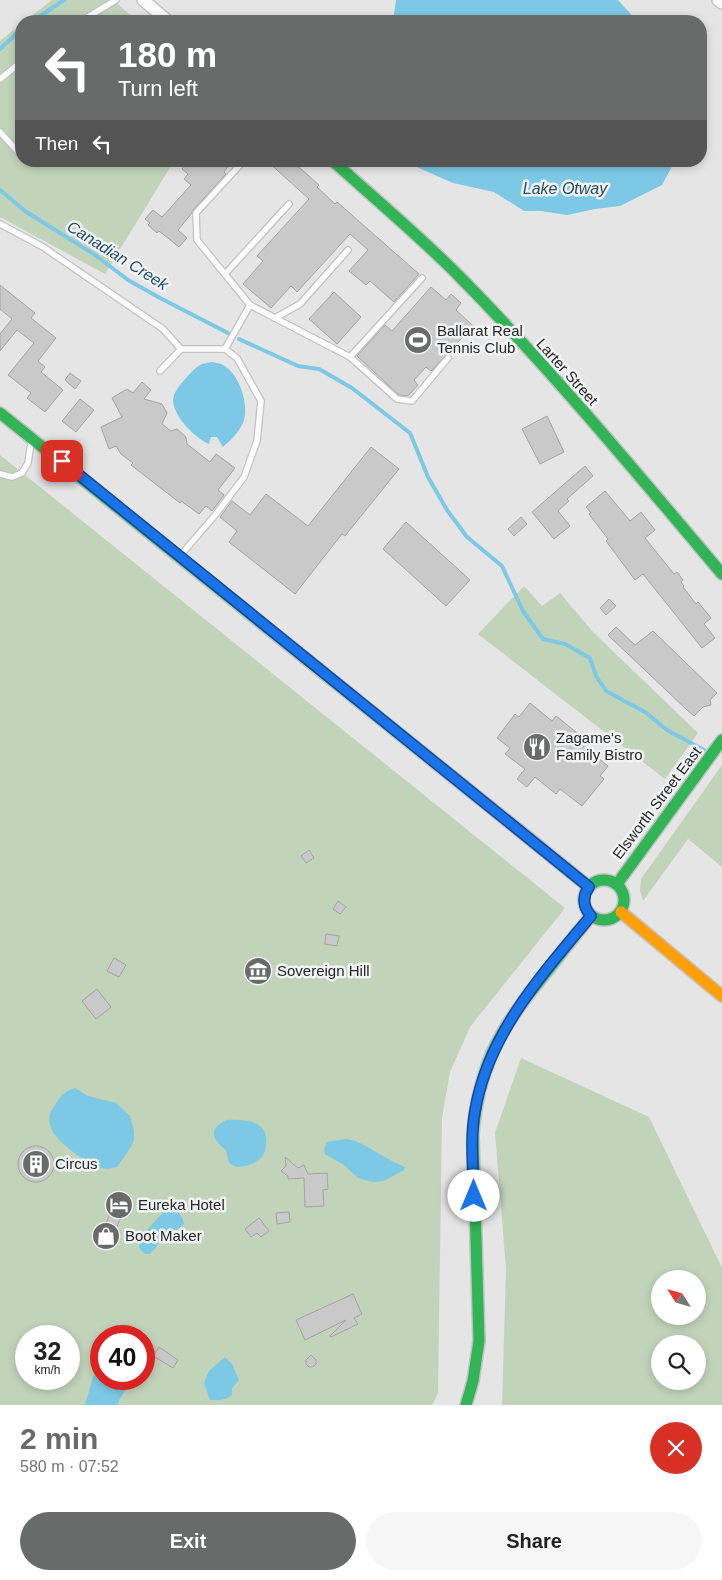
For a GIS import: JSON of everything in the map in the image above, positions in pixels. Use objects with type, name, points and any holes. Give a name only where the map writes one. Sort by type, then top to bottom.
[{"type":"street","points":[[143,0],[161,15]]},
{"type":"street","points":[[718,0],[722,3]]},
{"type":"street","name":"Larter Street","points":[[340,167],[454,271],[494,312],[628,462],[722,574]]},
{"type":"street","points":[[0,413],[589,887]]},
{"type":"street","name":"Elsworth Street East","points":[[616,884],[722,740]]},
{"type":"street","points":[[602,880],[611,881],[616,884],[624,895],[624,904],[620,912],[614,918],[607,920],[598,920],[591,916],[586,910],[584,902],[585,894],[589,887],[602,880]]},
{"type":"street","points":[[620,912],[722,996]]},
{"type":"street","points":[[466,1405],[479,1341],[473,1134],[479,1092],[492,1054],[504,1030],[539,981],[591,916]]},
{"type":"lane","points":[[91,15],[116,0]]},
{"type":"lane","points":[[0,79],[15,67]]},
{"type":"lane","points":[[0,132],[15,148]]},
{"type":"lane","points":[[238,167],[196,213],[197,240],[250,305],[350,357],[397,399],[412,401],[448,358]]},
{"type":"lane","points":[[226,274],[289,204]]},
{"type":"lane","points":[[0,224],[43,247],[163,329],[181,349]]},
{"type":"lane","points":[[275,318],[300,304],[348,250]]},
{"type":"lane","points":[[350,357],[422,278]]},
{"type":"lane","points":[[225,349],[250,305]]},
{"type":"lane","points":[[160,371],[181,349],[225,349],[237,358],[261,401],[257,441],[244,477],[216,514],[180,556]]},
{"type":"lane","points":[[0,474],[15,477],[24,471],[28,462],[32,437]]},
{"type":"green space","points":[[52,0],[113,0],[130,15],[33,15]]},
{"type":"green space","points":[[15,29],[15,167],[170,167],[105,274],[0,217],[0,41]]},
{"type":"green space","name":"Sovereign Hill","points":[[0,455],[565,908],[470,1027],[450,1072],[442,1118],[438,1393],[432,1405],[0,1405]]},
{"type":"green space","points":[[524,586],[542,606],[560,593],[593,632],[698,733],[665,779],[478,634]]},
{"type":"green space","points":[[722,765],[722,867],[688,839],[643,901],[640,891],[641,879]]},
{"type":"green space","points":[[521,1058],[649,1117],[722,1268],[722,1405],[502,1405],[506,1269],[495,1133]]},
{"type":"water","points":[[396,0],[618,0],[632,15],[394,15]]},
{"type":"water","name":"Lake Otway","points":[[417,167],[672,167],[662,185],[620,206],[567,215],[541,211],[524,211],[494,192],[453,183]]},
{"type":"water","points":[[212,362],[229,369],[239,383],[244,400],[245,416],[243,423],[223,447],[217,437],[211,437],[209,444],[196,436],[178,416],[173,401],[174,395],[182,383],[197,367],[204,363]]},
{"type":"water","points":[[75,1088],[88,1096],[116,1103],[130,1116],[134,1140],[117,1167],[104,1169],[88,1162],[63,1144],[52,1130],[50,1115],[52,1110],[63,1095]]},
{"type":"water","points":[[227,1120],[254,1122],[259,1125],[266,1135],[265,1149],[261,1158],[244,1167],[230,1164],[226,1151],[215,1139],[214,1135],[217,1126]]},
{"type":"water","points":[[346,1139],[365,1146],[405,1167],[404,1170],[384,1181],[372,1182],[358,1178],[344,1165],[325,1154],[324,1149],[327,1142]]},
{"type":"water","points":[[169,1209],[175,1210],[179,1214],[184,1224],[180,1228],[163,1234],[157,1246],[150,1254],[145,1254],[139,1248],[140,1238],[164,1211]]},
{"type":"water","points":[[225,1357],[232,1364],[239,1380],[232,1388],[232,1395],[230,1397],[221,1400],[210,1400],[204,1383],[209,1371]]},
{"type":"water","points":[[90,1388],[90,1390],[126,1390],[118,1405],[85,1405]]},
{"type":"building","points":[[184,167],[228,167],[224,172],[226,174],[193,210],[178,230],[187,238],[179,247],[159,231],[157,233],[148,225],[150,223],[145,219],[153,210],[162,217],[191,185],[184,179],[188,174],[182,169]]},
{"type":"building","points":[[274,167],[299,167],[319,185],[317,187],[335,204],[337,202],[419,274],[394,302],[370,281],[366,285],[349,271],[368,250],[350,234],[297,292],[291,286],[271,308],[243,284],[263,261],[257,256],[309,199]]},
{"type":"building","points":[[0,285],[35,313],[31,318],[56,338],[38,361],[45,367],[41,372],[63,390],[45,412],[27,398],[31,393],[8,375],[34,343],[17,330],[0,351],[0,334],[12,319],[0,309]]},
{"type":"building","points":[[431,287],[446,300],[451,294],[461,303],[456,310],[473,326],[431,371],[426,367],[414,380],[418,385],[408,396],[399,395],[357,356],[385,325],[392,331]]},
{"type":"building","points":[[334,292],[361,317],[337,344],[309,319]]},
{"type":"building","points":[[70,373],[81,381],[75,389],[65,380]]},
{"type":"building","points":[[142,382],[151,390],[144,399],[162,404],[167,413],[162,424],[171,431],[177,429],[186,437],[187,444],[210,462],[216,454],[235,468],[218,490],[224,495],[212,511],[206,506],[199,514],[181,501],[180,503],[131,465],[133,463],[121,454],[116,446],[109,449],[101,427],[122,417],[112,398],[127,389],[133,393]]},
{"type":"building","points":[[80,399],[94,410],[76,432],[62,421]]},
{"type":"building","points":[[547,416],[564,452],[540,464],[522,429]]},
{"type":"building","points":[[371,447],[399,469],[345,536],[342,534],[295,594],[229,542],[237,531],[220,517],[232,501],[250,515],[266,494],[308,526]]},
{"type":"building","points":[[585,466],[593,476],[567,499],[569,501],[558,511],[570,526],[554,539],[532,512]]},
{"type":"building","points":[[605,491],[630,521],[641,512],[655,530],[645,538],[674,574],[677,572],[683,580],[681,582],[683,587],[696,604],[698,602],[711,618],[704,624],[715,638],[702,648],[643,574],[635,580],[589,514],[591,513],[586,507]]},
{"type":"building","points":[[521,517],[527,524],[514,536],[508,529]]},
{"type":"building","points":[[406,522],[470,580],[446,606],[383,549]]},
{"type":"building","points":[[609,599],[616,606],[606,615],[600,608]]},
{"type":"building","points":[[616,627],[635,645],[653,631],[717,693],[710,700],[711,705],[703,707],[694,716],[608,635]]},
{"type":"building","points":[[530,703],[552,721],[556,716],[581,736],[577,741],[608,766],[600,776],[604,779],[582,806],[560,789],[556,794],[535,777],[527,787],[517,779],[525,769],[505,754],[510,748],[497,738],[515,714],[519,717]]},
{"type":"building","points":[[309,850],[314,858],[306,863],[301,856]]},
{"type":"building","points":[[338,901],[346,907],[340,914],[333,909]]},
{"type":"building","points":[[326,934],[339,936],[337,946],[325,944]]},
{"type":"building","points":[[114,958],[126,965],[119,977],[107,971]]},
{"type":"building","points":[[97,989],[111,1007],[96,1019],[82,1001]]},
{"type":"building","name":"Circus","points":[[36,1146],[43,1147],[49,1151],[53,1157],[53,1171],[49,1177],[43,1181],[36,1182],[29,1181],[23,1177],[19,1171],[18,1164],[19,1157],[23,1151],[29,1147]]},
{"type":"building","points":[[285,1157],[298,1168],[304,1165],[308,1174],[327,1173],[328,1189],[323,1190],[324,1206],[305,1207],[304,1178],[288,1179],[288,1176],[281,1171],[286,1166]]},
{"type":"building","points":[[119,1193],[129,1196],[111,1242],[99,1237]]},
{"type":"building","points":[[289,1212],[290,1222],[277,1224],[276,1213]]},
{"type":"building","points":[[259,1218],[269,1231],[261,1237],[257,1233],[251,1237],[245,1229]]},
{"type":"building","points":[[353,1294],[362,1314],[354,1318],[358,1324],[331,1337],[346,1320],[305,1340],[296,1320]]},
{"type":"building","points":[[159,1347],[178,1360],[173,1368],[155,1357],[155,1353]]},
{"type":"building","points":[[311,1355],[316,1360],[316,1364],[313,1367],[309,1367],[306,1364],[306,1360]]},
{"type":"waterway","points":[[42,15],[64,0]]},
{"type":"waterway","points":[[0,49],[15,35]]},
{"type":"waterway","name":"Canadian Creek","points":[[0,190],[25,211],[95,255],[128,280],[228,333]]},
{"type":"waterway","name":"Canadian Creek","points":[[239,339],[298,366],[319,369],[352,388],[410,433],[428,477],[447,510],[467,537],[502,566],[523,611],[543,639],[565,644],[590,658],[596,676],[606,691],[645,712],[667,730],[704,750]]},
{"type":"traffic: fast","points":[[340,167],[426,244],[491,309],[592,421],[722,574]]},
{"type":"traffic: fast","points":[[0,413],[525,835]]},
{"type":"traffic: fast","points":[[617,884],[722,740]]},
{"type":"traffic: fast","points":[[608,880],[615,883],[621,889],[624,900],[623,908],[615,917],[608,920],[600,920],[593,917],[585,908],[584,896],[587,889],[596,881],[608,880]]},
{"type":"traffic: fast","points":[[466,1405],[473,1381],[479,1341],[473,1135],[475,1114],[482,1083],[492,1053],[510,1020],[591,916]]},
{"type":"traffic: slow","points":[[525,835],[589,887]]},
{"type":"traffic: slow","points":[[621,912],[722,996]]},
{"type":"place","name":"Ballarat Real Tennis Club","points":[[418,340]]},
{"type":"place","name":"Zagame's Family Bistro","points":[[537,747]]},
{"type":"place","name":"Sovereign Hill","points":[[258,971]]},
{"type":"place","name":"Circus","points":[[36,1164]]},
{"type":"place","name":"Eureka Hotel","points":[[119,1205]]},
{"type":"place","name":"Boot Maker","points":[[106,1236]]},
{"type":"route","points":[[62,461],[589,887],[585,894],[584,902],[586,910],[591,916],[511,1019],[497,1042],[487,1066],[475,1113],[473,1134],[474,1196]]}]
